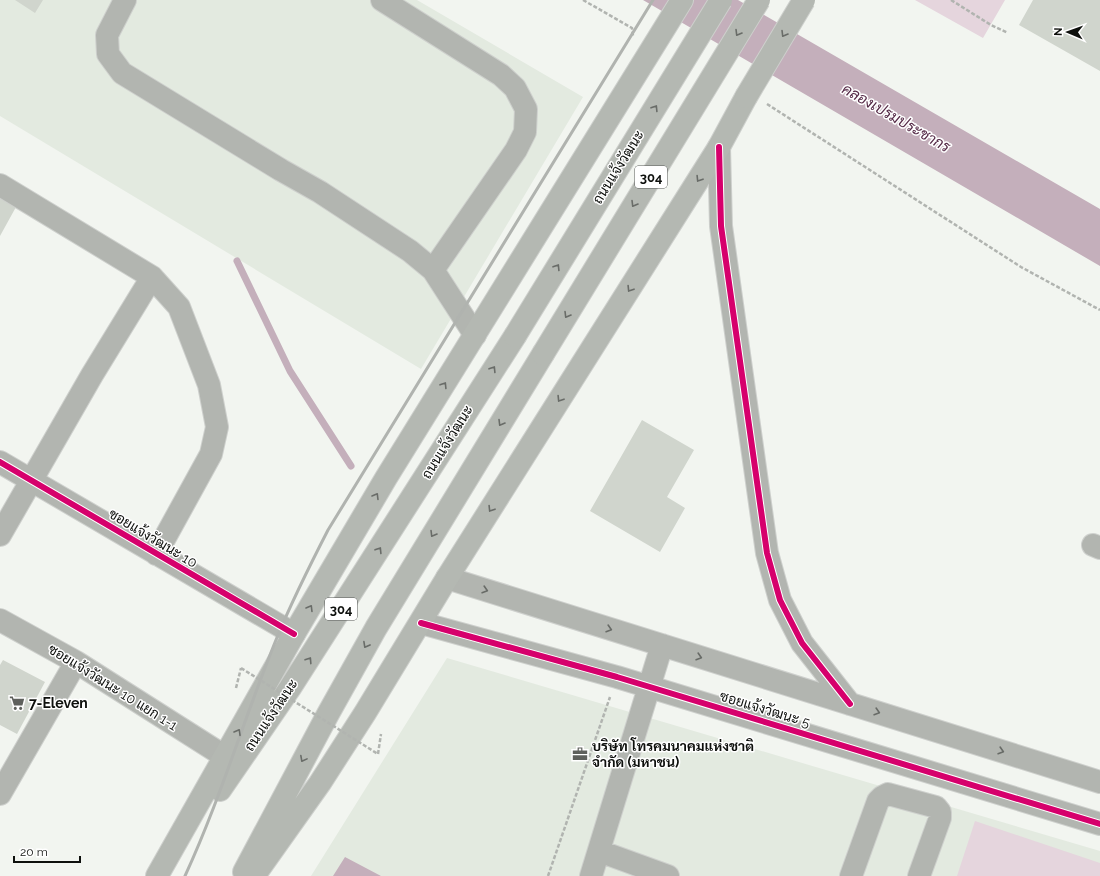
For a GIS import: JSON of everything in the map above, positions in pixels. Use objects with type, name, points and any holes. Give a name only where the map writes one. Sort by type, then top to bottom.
[{"type":"main road","name":"ถนนแจ้งวัฒนะ","points":[[158,876],[224,756],[386,478],[682,0]]},
{"type":"main road","name":"ถนนแจ้งวัฒนะ","points":[[158,876],[290,688],[515,336],[721,0]]},
{"type":"main road","name":"304","points":[[242,876],[284,795],[376,628],[759,0]]},
{"type":"main road","points":[[254,876],[320,783],[365,713],[448,578],[719,147],[756,100],[804,0]]},
{"type":"street","points":[[125,0],[107,35],[108,54],[122,73],[281,170],[320,192],[410,251],[433,270],[447,289],[475,335]]},
{"type":"street","points":[[382,0],[501,75],[515,88],[526,109],[525,132],[516,150],[433,270]]},
{"type":"street","points":[[719,147],[721,226],[767,553],[780,600],[802,642],[850,704]]},
{"type":"street","points":[[0,185],[152,277],[178,307],[208,385],[217,427],[211,454],[156,554]]},
{"type":"street","points":[[0,534],[92,376],[152,277]]},
{"type":"street","name":"ซอยแจ้งวัฒนะ 10","points":[[0,462],[294,634]]},
{"type":"street","points":[[448,578],[1100,782]]},
{"type":"street","name":"ซอยแจ้งวัฒนะ 10 แยก 1-1","points":[[0,620],[76,662],[224,756]]},
{"type":"street","name":"ซอยแจ้งวัฒนะ 5","points":[[421,623],[617,677],[1100,824]]},
{"type":"street","points":[[591,876],[600,851],[662,645]]},
{"type":"street","points":[[0,794],[76,662]]},
{"type":"street","points":[[851,876],[878,802],[882,797],[888,794],[936,807],[940,812],[940,818],[919,876]]},
{"type":"street","points":[[600,851],[668,876]]},
{"type":"path","points":[[583,0],[632,28],[633,39]]},
{"type":"path","points":[[951,0],[991,25],[1008,33]]},
{"type":"path","points":[[756,100],[1021,267],[1100,310]]},
{"type":"path","points":[[236,689],[241,668],[378,754],[381,734]]},
{"type":"path","points":[[548,876],[617,677]]},
{"type":"shaded area","points":[[0,0],[417,0],[583,97],[421,369],[0,116]]},
{"type":"shaded area","points":[[915,0],[1005,0],[983,38]]},
{"type":"shaded area","name":"บริษัท โทรคมนาคมแห่งชาติ จำกัด (มหาชน)","points":[[447,658],[1100,851],[1100,876],[311,876]]},
{"type":"shaded area","points":[[975,821],[1100,863],[1100,876],[957,876]]},
{"type":"water","name":"คลองเปรมประชากร","points":[[643,0],[738,0],[1100,209],[1100,266]]},
{"type":"water","points":[[345,857],[381,876],[333,876]]},
{"type":"building","points":[[15,0],[43,0],[35,13]]},
{"type":"building","points":[[1033,0],[1100,0],[1100,71],[1019,25]]},
{"type":"building","points":[[0,197],[16,207],[0,236]]},
{"type":"building","points":[[642,420],[694,450],[667,497],[685,508],[660,552],[590,511]]},
{"type":"building","name":"7-Eleven","points":[[3,660],[45,682],[17,734],[0,725],[0,665]]},
{"type":"waterway","points":[[237,261],[290,371],[351,466]]},
{"type":"railway","points":[[185,876],[222,787],[278,635],[328,530],[653,0]]},
{"type":"cycle path","points":[[719,147],[721,226],[767,553],[780,600],[802,643],[850,704]]},
{"type":"cycle path","points":[[0,462],[294,634]]},
{"type":"cycle path","points":[[421,623],[617,677],[1100,824]]},
{"type":"place","name":"7-Eleven","points":[[17,703]]},
{"type":"place","name":"บริษัท โทรคมนาคมแห่งชาติ จำกัด (มหาชน)","points":[[580,754]]}]
